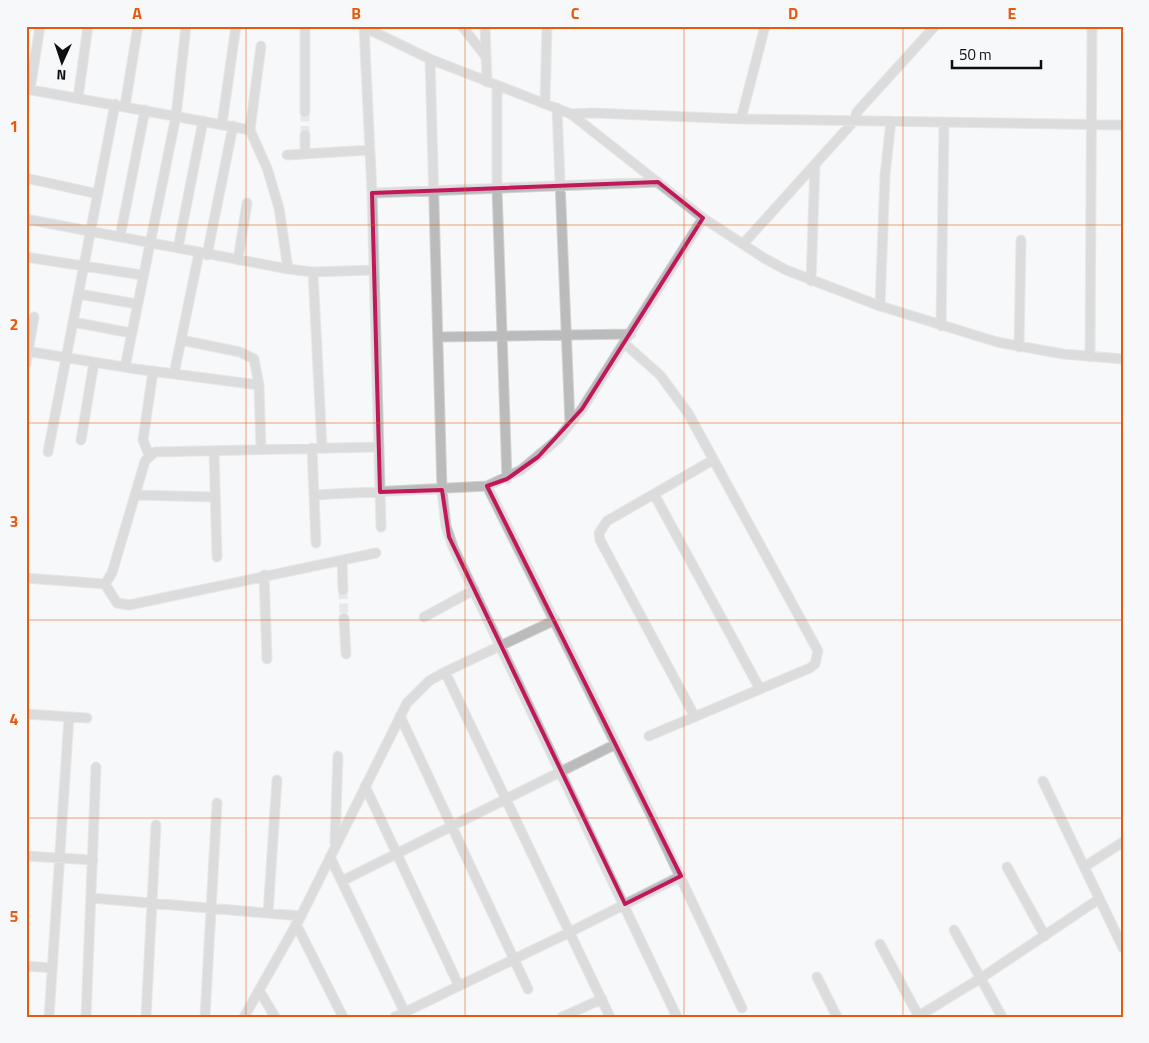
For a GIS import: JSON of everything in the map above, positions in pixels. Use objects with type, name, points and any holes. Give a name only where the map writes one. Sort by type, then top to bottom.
[{"type":"street","points":[[40,26],[28,89],[250,130]]},
{"type":"street","points":[[78,98],[88,26]]},
{"type":"street","points":[[125,106],[138,26]]},
{"type":"street","points":[[124,367],[176,116],[186,26]]},
{"type":"street","points":[[222,124],[236,26]]},
{"type":"street","points":[[305,26],[305,112]]},
{"type":"street","points":[[462,26],[486,57]]},
{"type":"street","points":[[485,26],[487,82]]},
{"type":"street","points":[[545,103],[547,26]]},
{"type":"street","points":[[741,119],[764,26]]},
{"type":"street","points":[[743,244],[854,120],[857,112],[935,26]]},
{"type":"street","points":[[1090,357],[1093,124],[1092,26]]},
{"type":"street","points":[[381,528],[372,193],[363,27],[430,59],[571,114],[703,218],[764,258],[811,281],[941,326],[1019,348],[1123,359]]},
{"type":"street","points":[[261,46],[250,130],[267,168],[279,208],[288,269]]},
{"type":"street","points":[[430,59],[442,490],[448,537],[625,904],[677,1017]]},
{"type":"street","points":[[496,86],[497,189],[507,479]]},
{"type":"street","points":[[48,452],[115,104]]},
{"type":"street","points":[[557,108],[558,186],[570,424]]},
{"type":"street","points":[[120,237],[145,110]]},
{"type":"street","points":[[571,114],[601,113],[741,119],[1123,125]]},
{"type":"street","points":[[178,248],[203,121]]},
{"type":"street","points":[[880,306],[885,175],[891,121]]},
{"type":"street","points":[[941,326],[944,122]]},
{"type":"street","points":[[174,374],[233,126]]},
{"type":"street","points":[[305,135],[305,154]]},
{"type":"street","points":[[287,155],[370,150]]},
{"type":"street","points":[[811,281],[814,164]]},
{"type":"street","points":[[26,178],[98,194]]},
{"type":"street","points":[[372,193],[658,182]]},
{"type":"street","points":[[238,260],[247,203]]},
{"type":"street","points":[[314,495],[442,490],[488,486],[507,479],[538,457],[570,424],[625,344],[703,218]]},
{"type":"street","points":[[26,219],[288,269],[313,272],[374,270]]},
{"type":"street","points":[[1019,348],[1021,240]]},
{"type":"street","points":[[26,258],[142,275]]},
{"type":"street","points":[[313,272],[322,448]]},
{"type":"street","points":[[79,294],[137,304]]},
{"type":"street","points":[[26,364],[34,317]]},
{"type":"street","points":[[73,322],[131,333]]},
{"type":"street","points":[[438,337],[631,334]]},
{"type":"street","points":[[181,340],[248,355],[254,359],[259,385],[261,449]]},
{"type":"street","points":[[625,344],[651,366],[677,396],[818,651],[816,664],[810,668],[649,736]]},
{"type":"street","points":[[27,351],[124,367],[259,385]]},
{"type":"street","points":[[81,440],[94,362]]},
{"type":"street","points":[[104,584],[112,573],[149,455],[142,440],[153,371]]},
{"type":"street","points":[[149,455],[165,451],[379,447]]},
{"type":"street","points":[[312,448],[316,543]]},
{"type":"street","points":[[214,450],[217,557]]},
{"type":"street","points":[[695,717],[600,540],[599,532],[606,521],[713,460]]},
{"type":"street","points":[[488,486],[681,876],[742,1008]]},
{"type":"street","points":[[654,494],[760,689]]},
{"type":"street","points":[[135,495],[215,497]]},
{"type":"street","points":[[104,584],[117,603],[128,605],[376,553]]},
{"type":"street","points":[[342,560],[343,590]]},
{"type":"street","points":[[264,575],[267,659]]},
{"type":"street","points":[[26,578],[104,584]]},
{"type":"street","points":[[424,617],[474,590]]},
{"type":"street","points":[[344,618],[346,654]]},
{"type":"street","points":[[244,1017],[298,920],[400,716],[418,691],[444,672],[555,620]]},
{"type":"street","points":[[444,672],[610,1017]]},
{"type":"street","points":[[26,714],[87,718]]},
{"type":"street","points":[[400,716],[528,989]]},
{"type":"street","points":[[49,1017],[69,717]]},
{"type":"street","points":[[342,881],[450,825],[616,744]]},
{"type":"street","points":[[335,846],[338,756]]},
{"type":"street","points":[[86,1017],[96,767]]},
{"type":"street","points":[[268,913],[277,780]]},
{"type":"street","points":[[1043,781],[1123,948]]},
{"type":"street","points":[[365,786],[459,986]]},
{"type":"street","points":[[205,1017],[217,803]]},
{"type":"street","points":[[146,1017],[156,825]]},
{"type":"street","points":[[1084,867],[1123,842]]},
{"type":"street","points":[[26,856],[93,860]]},
{"type":"street","points":[[330,857],[406,1014]]},
{"type":"street","points":[[1007,867],[1045,936]]},
{"type":"street","points":[[395,1017],[406,1014],[681,876]]},
{"type":"street","points":[[92,898],[268,913],[298,920]]},
{"type":"street","points":[[880,944],[918,1016],[981,978],[1099,899]]},
{"type":"street","points":[[298,920],[343,1017]]},
{"type":"street","points":[[954,930],[1002,1017]]},
{"type":"street","points":[[26,966],[52,968]]},
{"type":"street","points":[[817,977],[837,1017]]},
{"type":"street","points":[[259,990],[275,1017]]},
{"type":"street","points":[[562,1017],[602,999]]},
{"type":"highlighted area","points":[[658,182],[703,218],[582,409],[538,457],[507,479],[487,486],[681,876],[625,904],[449,537],[442,490],[380,492],[372,193]]},
{"type":"tunnel","points":[[305,112],[305,135]]},
{"type":"tunnel","points":[[343,590],[344,618]]}]
